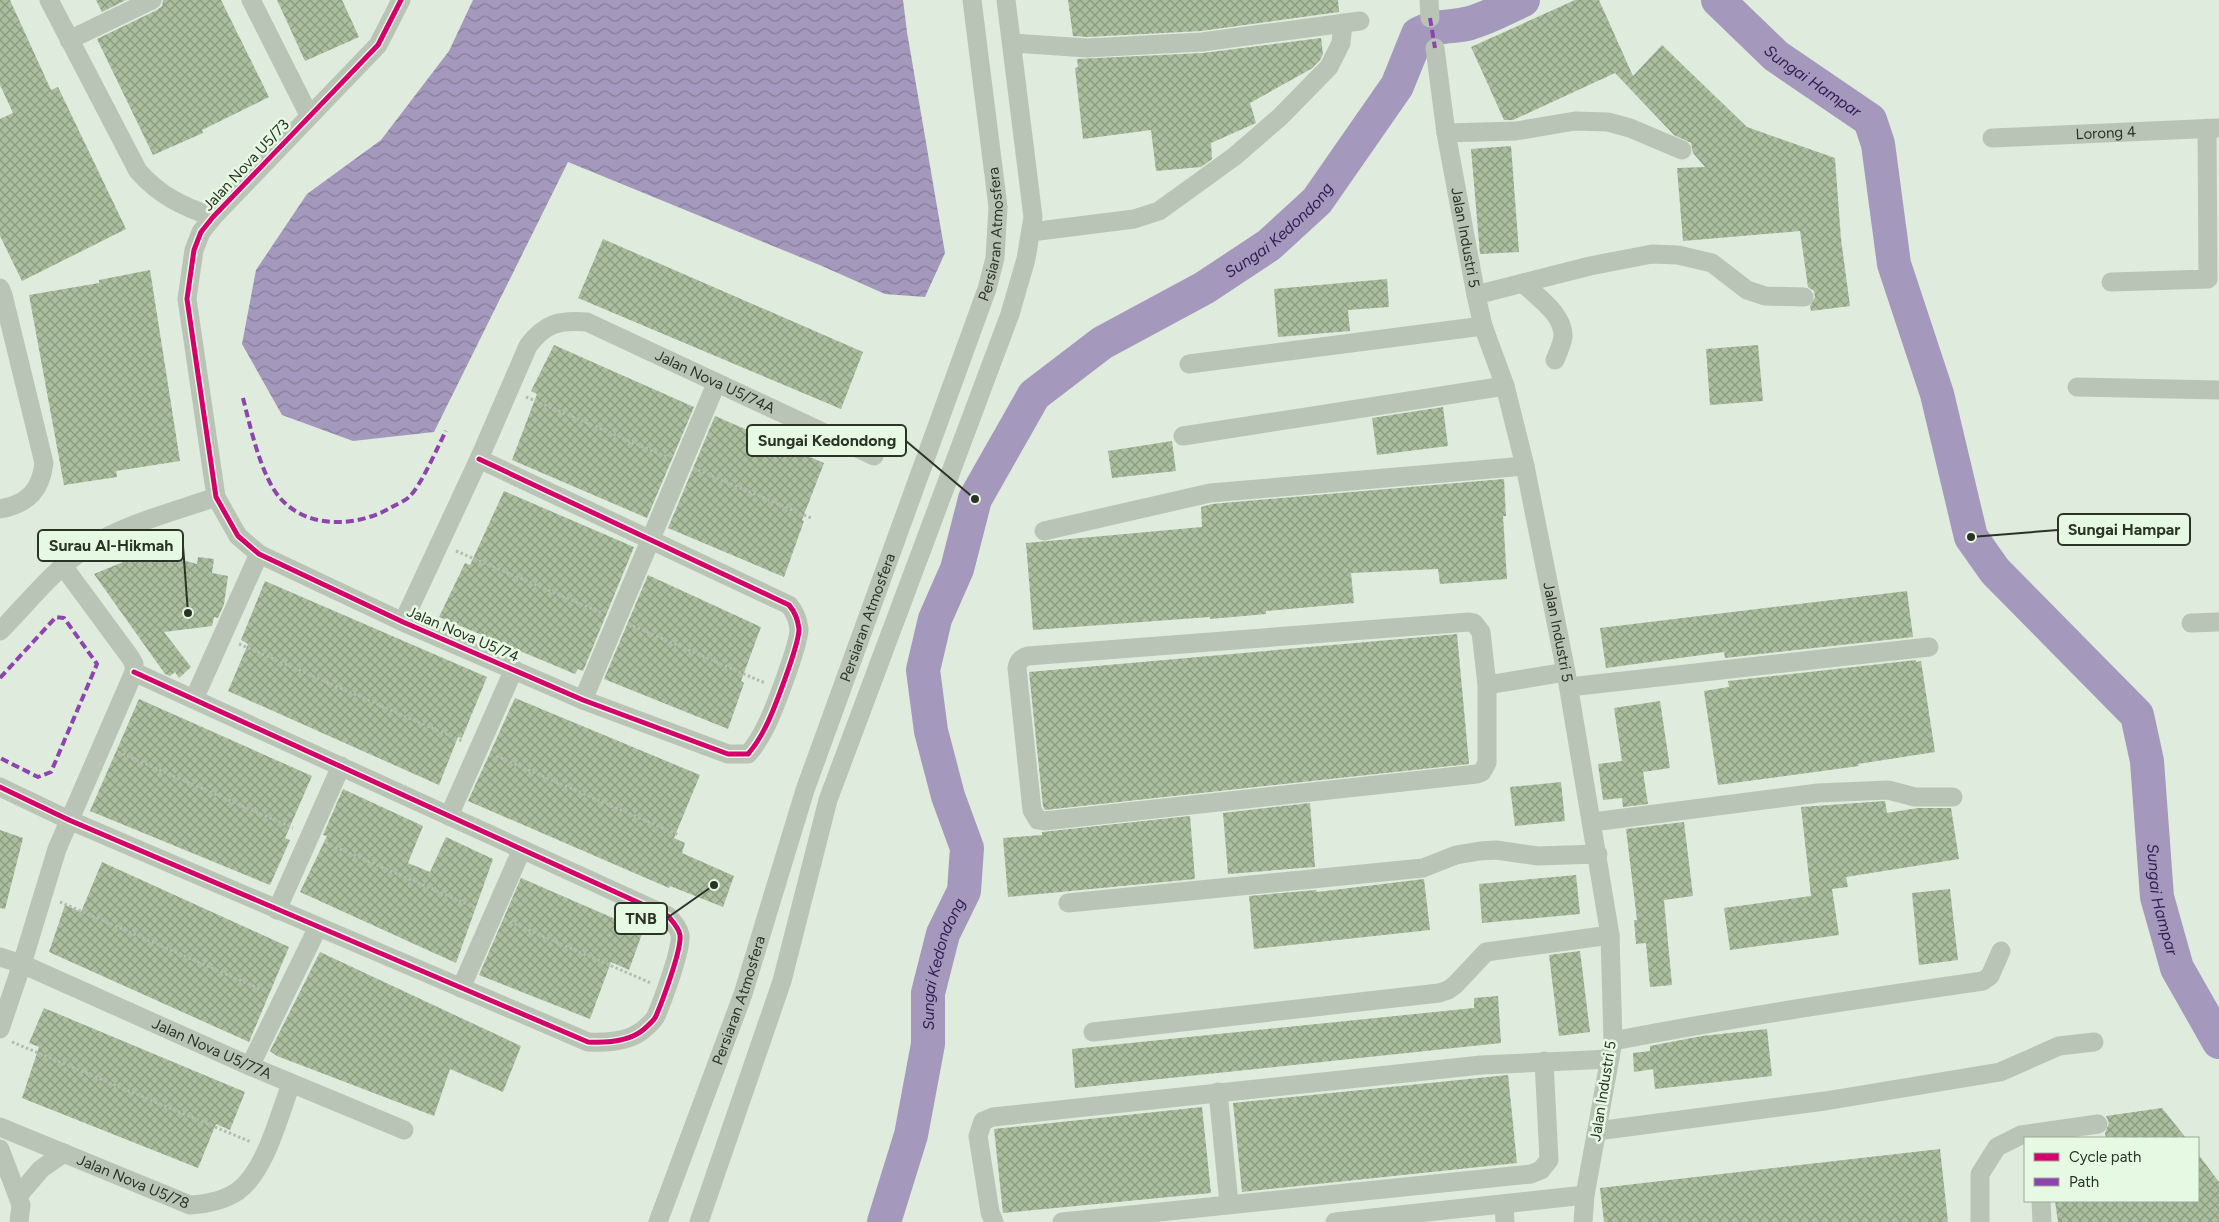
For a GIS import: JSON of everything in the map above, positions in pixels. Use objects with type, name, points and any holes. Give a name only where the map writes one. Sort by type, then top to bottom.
[{"type":"street","points":[[49,0],[138,171],[152,187],[169,199],[213,217]]},
{"type":"street","points":[[70,40],[152,0]]},
{"type":"street","points":[[251,0],[309,116]]},
{"type":"street","name":"Jalan Nova U5/73","points":[[216,497],[187,300],[194,250],[201,232],[213,217],[378,45],[400,0]]},
{"type":"street","name":"Persiaran Atmosfera","points":[[658,1222],[743,994],[805,790],[987,289],[993,266],[998,236],[998,207],[972,0]]},
{"type":"street","name":"Persiaran Atmosfera","points":[[699,1222],[782,981],[828,800],[1010,314],[1026,260],[1033,216],[1006,0]]},
{"type":"street","points":[[1012,43],[1087,48],[1202,42],[1352,22],[1329,67],[1280,117],[1235,156],[1159,211],[1134,219],[1030,232]]},
{"type":"street","name":"Jalan Industri 5","points":[[1435,48],[1446,133],[1476,295],[1483,326],[1505,386],[1525,466],[1568,679],[1593,822],[1610,935],[1611,1050],[1585,1195],[1584,1222]]},
{"type":"street","points":[[1446,133],[1516,131],[1575,120],[1608,122],[1630,128],[1682,150]]},
{"type":"street","points":[[2111,282],[2214,279],[2213,128]]},
{"type":"street","name":"Lorong 4","points":[[1992,138],[2213,128]]},
{"type":"street","points":[[1476,295],[1599,264],[1652,254],[1678,255],[1712,263],[1747,290],[1765,296],[1804,297]]},
{"type":"street","points":[[1523,283],[1556,316],[1561,327],[1563,336],[1555,360]]},
{"type":"street","points":[[0,509],[25,500],[36,491],[42,478],[44,463],[1,293]]},
{"type":"street","name":"Jalan Nova U5/74A","points":[[509,390],[528,346],[540,331],[554,324],[571,321],[587,322],[716,384],[874,456]]},
{"type":"street","points":[[1189,364],[1483,326]]},
{"type":"street","points":[[583,700],[716,384]]},
{"type":"street","points":[[1183,436],[1505,386]]},
{"type":"street","points":[[2077,388],[2219,390]]},
{"type":"street","points":[[403,622],[509,390]]},
{"type":"street","points":[[479,459],[650,540]]},
{"type":"street","points":[[1044,531],[1210,493],[1525,466]]},
{"type":"street","points":[[0,631],[63,566],[86,549],[129,528],[216,497]]},
{"type":"street","name":"Jalan Nova U5/74","points":[[216,497],[238,536],[259,554],[403,622],[583,700],[728,754],[748,754],[756,746],[766,727],[797,641],[799,630],[795,612],[789,605],[650,540]]},
{"type":"street","points":[[194,700],[259,554]]},
{"type":"street","points":[[5,1035],[22,964],[57,849],[134,672],[134,664],[130,657],[63,566]]},
{"type":"street","points":[[1468,622],[1474,623],[1481,632],[1486,685],[1487,763],[1482,772],[1477,774],[1044,820],[1038,820],[1032,810],[1017,668],[1018,662],[1028,656],[1468,622]]},
{"type":"street","points":[[2191,623],[2219,622]]},
{"type":"street","points":[[1486,685],[1929,647]]},
{"type":"street","points":[[449,816],[514,669]]},
{"type":"street","points":[[0,787],[69,820],[588,1042],[604,1043],[622,1039],[642,1031],[655,1018],[680,948],[680,935],[676,925],[668,916],[134,672]]},
{"type":"street","points":[[277,910],[341,766]]},
{"type":"street","points":[[1593,822],[1818,792],[1888,790],[1915,797],[1953,797]]},
{"type":"street","points":[[461,988],[522,849]]},
{"type":"street","points":[[1068,903],[1423,868],[1456,855],[1480,851],[1496,850],[1538,856],[1598,854]]},
{"type":"street","points":[[250,1066],[318,927]]},
{"type":"street","points":[[1093,1032],[1439,993],[1455,985],[1486,952],[1610,935]]},
{"type":"street","points":[[994,1222],[990,1212],[978,1136],[983,1121],[993,1117],[1481,1065],[1544,1061],[1611,1050],[1836,1002],[1983,981],[1990,976],[2001,951]]},
{"type":"street","name":"Jalan Nova U5/77A","points":[[0,957],[22,964],[291,1084],[404,1130]]},
{"type":"street","points":[[1597,1131],[1825,1101],[2000,1072],[2059,1046],[2094,1042]]},
{"type":"street","points":[[1062,1222],[1229,1203],[1531,1174],[1541,1170],[1549,1160],[1544,1061]]},
{"type":"street","name":"Jalan Nova U5/78","points":[[0,1127],[190,1205],[206,1204],[239,1190],[254,1173],[266,1149],[291,1084]]},
{"type":"street","points":[[1218,1092],[1229,1203]]},
{"type":"street","points":[[1980,1222],[1980,1174],[1997,1147],[2020,1135],[2098,1124]]},
{"type":"street","points":[[0,1149],[21,1205],[19,1222]]},
{"type":"street","points":[[18,1196],[41,1169],[64,1153]]},
{"type":"street","points":[[1335,1222],[1505,1213],[1585,1195]]},
{"type":"street","points":[[2041,1202],[2042,1222]]},
{"type":"path","points":[[509,390],[812,518]]},
{"type":"path","points":[[222,637],[679,835]]},
{"type":"path","points":[[102,745],[665,990]]},
{"type":"path","points":[[43,895],[283,999]]},
{"type":"path","points":[[5,1035],[266,1149]]},
{"type":"water","points":[[473,0],[903,0],[945,253],[925,297],[885,294],[822,266],[568,162],[434,432],[353,441],[282,415],[242,344],[256,270],[307,194],[381,140],[449,51]]},
{"type":"building","points":[[0,0],[10,0],[51,90],[58,87],[126,229],[22,281],[0,236],[0,119],[13,113],[0,85]]},
{"type":"building","points":[[96,0],[126,0],[102,12]]},
{"type":"building","points":[[163,0],[221,0],[269,97],[202,130],[203,133],[153,155],[97,39],[157,10],[162,6]]},
{"type":"building","points":[[277,0],[342,0],[359,37],[305,61]]},
{"type":"building","points":[[1068,0],[1338,0],[1339,12],[1201,31],[1087,37],[1073,36]]},
{"type":"building","points":[[1575,0],[1599,0],[1633,76],[1662,45],[1747,127],[1835,158],[1841,239],[1850,306],[1811,311],[1810,306],[1815,297],[1814,291],[1808,287],[1800,231],[1683,241],[1677,168],[1705,167],[1693,153],[1691,143],[1674,135],[1615,73],[1513,120],[1504,120],[1471,47]]},
{"type":"building","points":[[1321,38],[1323,54],[1320,60],[1311,69],[1250,103],[1256,123],[1211,143],[1212,159],[1201,167],[1156,171],[1151,130],[1083,139],[1075,68],[1078,67],[1077,59],[1203,53]]},
{"type":"building","points":[[1511,146],[1519,252],[1480,254],[1471,149]]},
{"type":"building","points":[[603,239],[863,352],[841,409],[578,298]]},
{"type":"building","points":[[150,270],[180,461],[116,471],[117,477],[64,485],[29,295],[99,283],[99,280]]},
{"type":"building","points":[[1387,279],[1389,307],[1348,310],[1350,331],[1278,337],[1274,289]]},
{"type":"building","points":[[554,345],[694,407],[647,518],[512,460],[537,394],[531,391]]},
{"type":"building","points":[[1758,345],[1763,401],[1710,405],[1706,349]]},
{"type":"building","points":[[1443,407],[1448,446],[1377,455],[1372,418]]},
{"type":"building","points":[[715,416],[824,463],[802,520],[804,521],[784,577],[668,528]]},
{"type":"building","points":[[1172,441],[1176,471],[1112,478],[1108,451]]},
{"type":"building","points":[[1504,479],[1506,516],[1503,516],[1507,579],[1440,584],[1438,569],[1351,573],[1354,603],[1266,611],[1266,614],[1210,619],[1210,617],[1033,630],[1026,543],[1202,527],[1201,507],[1212,504]]},
{"type":"building","points":[[504,491],[634,547],[583,671],[578,669],[575,674],[439,617],[465,563],[470,565]]},
{"type":"building","points":[[162,546],[167,556],[197,564],[198,557],[214,559],[212,573],[228,576],[224,604],[218,618],[214,617],[212,626],[164,632],[191,667],[179,678],[175,672],[170,676],[165,674],[94,574]]},
{"type":"building","points":[[648,575],[761,627],[741,681],[744,683],[728,729],[604,679]]},
{"type":"building","points":[[265,581],[487,677],[462,738],[458,737],[439,785],[228,691],[248,644],[241,640]]},
{"type":"building","points":[[1907,591],[1913,637],[1725,658],[1724,652],[1606,668],[1600,628]]},
{"type":"building","points":[[1457,634],[1469,764],[1045,810],[1043,806],[1029,672]]},
{"type":"building","points":[[1916,660],[1916,662],[1921,661],[1935,752],[1858,764],[1859,766],[1718,785],[1704,691],[1729,687],[1728,681]]},
{"type":"building","points":[[515,698],[700,775],[674,838],[685,843],[682,853],[734,876],[723,907],[670,886],[669,888],[468,801]]},
{"type":"building","points":[[139,699],[312,776],[285,838],[290,840],[270,885],[90,811]]},
{"type":"building","points":[[1660,701],[1670,768],[1643,772],[1648,804],[1623,807],[1622,798],[1603,800],[1598,764],[1622,761],[1614,708]]},
{"type":"building","points":[[1561,782],[1565,821],[1515,826],[1510,787]]},
{"type":"building","points":[[343,789],[423,826],[408,863],[430,872],[446,837],[493,859],[456,963],[300,892],[327,836],[323,835]]},
{"type":"building","points":[[1885,801],[1887,813],[1918,808],[1951,808],[1959,859],[1846,877],[1848,887],[1832,889],[1839,935],[1730,950],[1724,908],[1811,896],[1801,807]]},
{"type":"building","points":[[1310,803],[1315,867],[1228,874],[1223,813]]},
{"type":"building","points":[[1190,816],[1195,879],[1008,897],[1003,838],[1042,835],[1042,832]]},
{"type":"building","points":[[1684,822],[1693,896],[1664,900],[1672,985],[1650,987],[1646,943],[1636,944],[1634,920],[1637,920],[1626,829]]},
{"type":"building","points":[[0,830],[23,838],[5,909],[0,908]]},
{"type":"building","points":[[102,862],[289,947],[249,1042],[49,952],[65,905],[81,912]]},
{"type":"building","points":[[1576,875],[1580,914],[1482,923],[1479,884]]},
{"type":"building","points":[[521,878],[643,931],[629,970],[611,962],[590,1019],[479,975]]},
{"type":"building","points":[[1424,879],[1430,930],[1254,949],[1249,896],[1316,890],[1317,892]]},
{"type":"building","points":[[1950,889],[1958,960],[1919,965],[1912,893]]},
{"type":"building","points":[[1580,951],[1590,1032],[1559,1036],[1549,955]]},
{"type":"building","points":[[320,952],[521,1046],[503,1092],[450,1069],[434,1116],[277,1056],[270,1051]]},
{"type":"building","points":[[1498,996],[1501,1043],[1075,1088],[1072,1049],[1474,1008],[1474,998]]},
{"type":"building","points":[[44,1008],[245,1092],[230,1130],[216,1124],[198,1168],[22,1098],[39,1047],[29,1043]]},
{"type":"building","points":[[1767,1029],[1772,1076],[1655,1089],[1653,1069],[1634,1072],[1633,1053],[1650,1051],[1650,1046],[1702,1036]]},
{"type":"building","points":[[1508,1075],[1517,1163],[1242,1192],[1233,1103]]},
{"type":"building","points":[[1202,1107],[1211,1193],[1003,1213],[994,1129]]},
{"type":"building","points":[[2162,1108],[2185,1137],[2106,1137],[2105,1133],[2109,1123],[2106,1116]]},
{"type":"building","points":[[1940,1149],[1948,1222],[1604,1222],[1600,1188]]},
{"type":"building","points":[[2199,1155],[2219,1182],[2219,1222],[2058,1222],[2055,1202],[2199,1202]]},
{"type":"waterway","name":"Sungai Kedondong","points":[[884,1222],[911,1135],[928,1044],[928,993],[943,934],[964,891],[967,848],[948,796],[931,731],[923,670],[935,619],[957,569],[975,499],[1034,395],[1102,343],[1204,288],[1269,245],[1317,201],[1397,86],[1418,34],[1430,29],[1463,25],[1477,21],[1523,0]]},
{"type":"waterway","name":"Sungai Hampar","points":[[1718,0],[1776,56],[1870,120],[1878,144],[1894,264],[1937,394],[1971,537],[1995,571],[2137,715],[2147,761],[2157,897],[2177,968],[2219,1042]]},
{"type":"marked path","points":[[1430,18],[1435,48]]},
{"type":"marked path","points":[[243,398],[257,450],[273,489],[291,508],[305,516],[319,520],[334,522],[364,519],[379,514],[407,498],[414,492],[424,475],[446,431]]},
{"type":"marked path","points":[[0,678],[56,617],[64,618],[97,664],[51,772],[38,777],[0,758]]},
{"type":"cycle path","points":[[401,0],[378,45],[213,217],[201,232],[194,250],[187,299],[216,497],[238,536],[259,554],[403,622],[583,700],[728,754],[748,754],[769,720],[795,649],[799,629],[796,616],[789,605],[479,459]]},
{"type":"cycle path","points":[[0,787],[69,820],[588,1042],[609,1042],[631,1037],[643,1030],[655,1018],[671,976],[680,942],[680,935],[676,925],[668,916],[134,672]]},
{"type":"place","name":"Sungai Kedondong","points":[[975,499]]},
{"type":"place","name":"Sungai Hampar","points":[[1971,537]]},
{"type":"place","name":"Surau Al-Hikmah","points":[[188,613]]},
{"type":"place","name":"TNB","points":[[714,885]]}]
